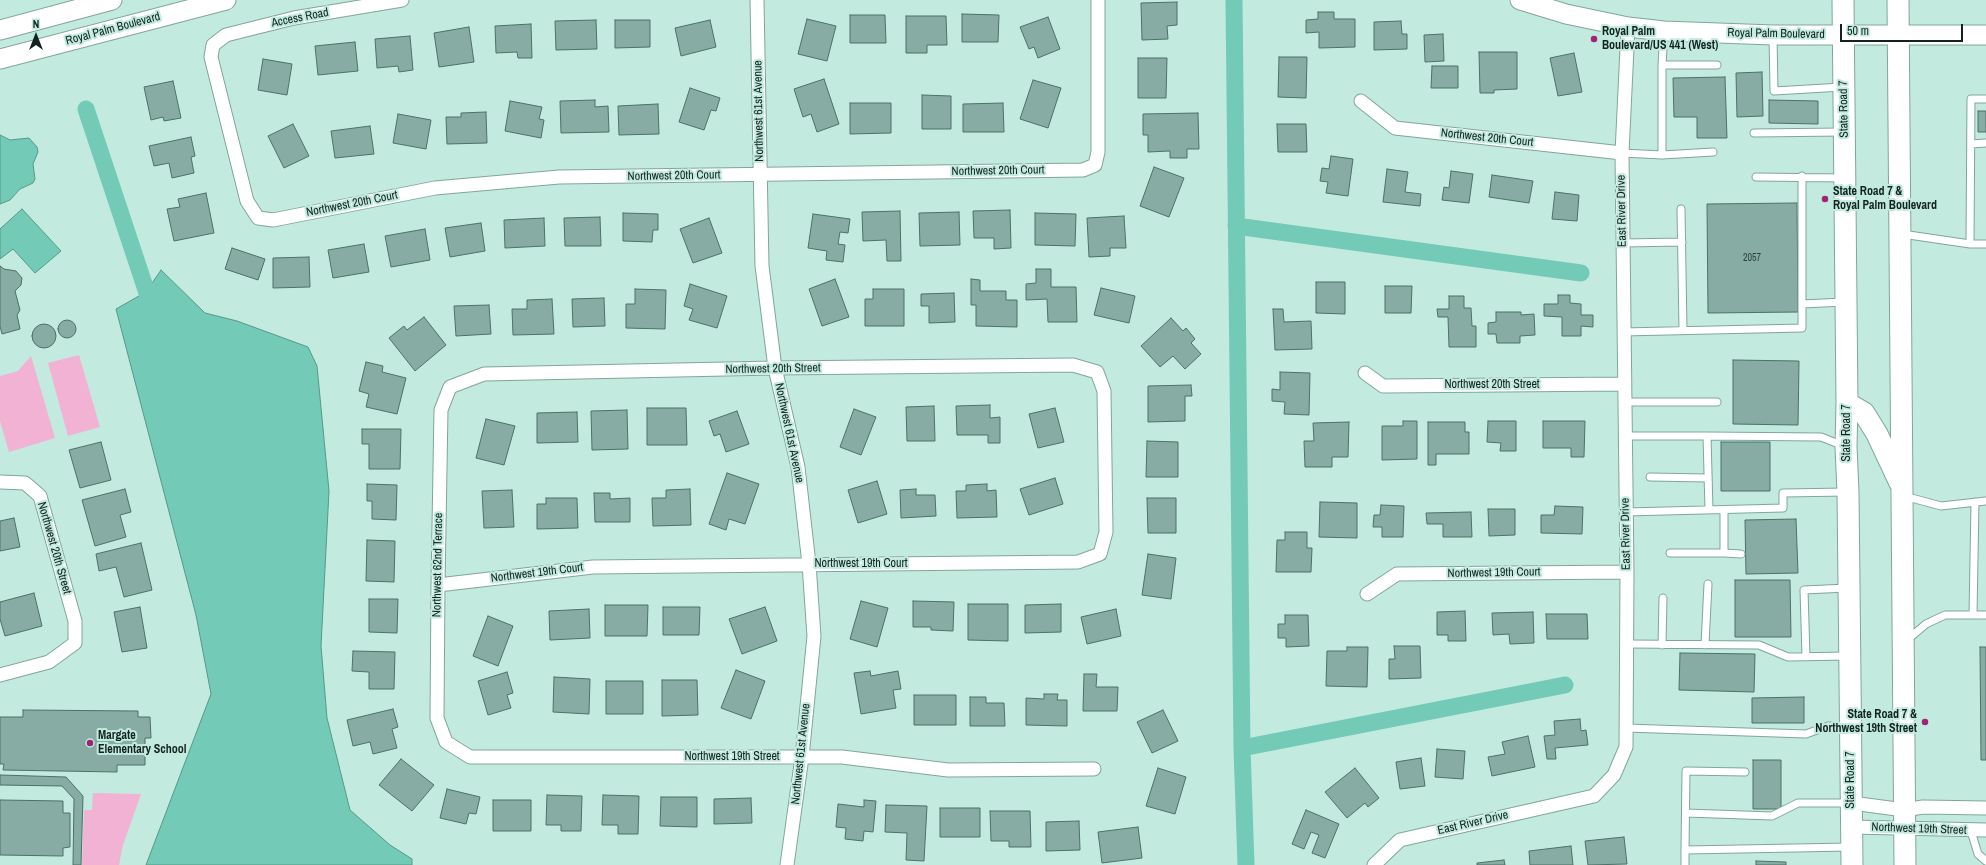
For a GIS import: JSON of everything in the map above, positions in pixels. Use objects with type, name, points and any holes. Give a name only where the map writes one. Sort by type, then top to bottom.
[{"type":"main road","points":[[0,30],[112,0]]},
{"type":"main road","name":"Royal Palm Boulevard","points":[[0,59],[226,0]]},
{"type":"main road","name":"Royal Palm Boulevard","points":[[1520,0],[1566,14],[1628,27],[1664,31],[1773,34],[1986,35]]},
{"type":"main road","name":"State Road 7","points":[[1843,0],[1847,403],[1846,447],[1848,492],[1852,846]]},
{"type":"main road","points":[[1898,0],[1905,865]]},
{"type":"main road","points":[[1847,403],[1864,413],[1877,434],[1903,493]]},
{"type":"street","name":"Access Road","points":[[211,57],[214,45],[226,34],[294,18],[402,0]]},
{"type":"street","name":"Northwest 61st Avenue","points":[[757,0],[762,266],[775,368],[798,467],[809,564],[814,636],[802,758],[788,858]]},
{"type":"street","name":"Northwest 20th Court","points":[[211,57],[247,201],[258,218],[273,220],[435,188],[559,177],[1083,170],[1095,165],[1098,152],[1098,0]]},
{"type":"street","name":"East River Drive","points":[[1374,865],[1400,840],[1594,796],[1614,775],[1626,747],[1627,572],[1622,153],[1628,27]]},
{"type":"street","name":"Northwest 20th Court","points":[[1360,101],[1395,128],[1622,153]]},
{"type":"street","name":"Northwest 20th Street","points":[[450,387],[484,374],[775,368],[1073,365],[1097,372]]},
{"type":"street","name":"Northwest 19th Court","points":[[438,585],[593,567],[1078,562],[1100,554],[1106,532],[1104,392],[1097,372]]},
{"type":"street","name":"Northwest 20th Street","points":[[1365,373],[1383,386],[1624,384]]},
{"type":"street","name":"Northwest 62nd Terrace","points":[[446,742],[437,718],[438,585],[441,410],[450,387]]},
{"type":"street","name":"Northwest 20th Street","points":[[0,482],[25,483],[40,496],[75,621],[75,643],[49,662],[0,675]]},
{"type":"street","name":"Northwest 19th Court","points":[[1367,594],[1397,574],[1627,572]]},
{"type":"street","name":"Northwest 19th Street","points":[[446,742],[470,757],[842,758],[948,770],[1094,770]]},
{"type":"street","name":"Northwest 19th Street","points":[[1852,803],[1904,819],[1971,830],[1986,830]]},
{"type":"street","name":"Northwest 19th Street","points":[[1852,846],[1904,819],[1922,807],[1986,808]]},
{"type":"lane","points":[[1662,156],[1662,65],[1664,31]]},
{"type":"lane","points":[[1773,34],[1774,91],[1844,87]]},
{"type":"lane","points":[[1662,65],[1717,65]]},
{"type":"lane","points":[[1970,244],[1971,99],[1986,99]]},
{"type":"lane","points":[[1754,133],[1844,132]]},
{"type":"lane","points":[[1971,144],[1986,143]]},
{"type":"lane","points":[[1622,153],[1662,156],[1713,152]]},
{"type":"lane","points":[[1624,332],[1802,328],[1802,176]]},
{"type":"lane","points":[[1756,177],[1802,176],[1845,178]]},
{"type":"lane","points":[[1681,209],[1683,330]]},
{"type":"lane","points":[[1900,233],[1970,244],[1986,244]]},
{"type":"lane","points":[[1623,243],[1682,242]]},
{"type":"lane","points":[[1802,304],[1846,302]]},
{"type":"lane","points":[[1624,402],[1717,402]]},
{"type":"lane","points":[[1625,436],[1821,437],[1846,447]]},
{"type":"lane","points":[[1706,436],[1709,510]]},
{"type":"lane","points":[[1650,477],[1707,478]]},
{"type":"lane","points":[[1626,512],[1783,508],[1783,493],[1848,492]]},
{"type":"lane","points":[[1903,493],[1941,506],[1986,501]]},
{"type":"lane","points":[[1973,615],[1975,502]]},
{"type":"lane","points":[[1724,510],[1724,553]]},
{"type":"lane","points":[[1670,552],[1741,554]]},
{"type":"lane","points":[[1705,645],[1708,584]]},
{"type":"lane","points":[[1806,657],[1804,590],[1849,588]]},
{"type":"lane","points":[[1662,645],[1663,598]]},
{"type":"lane","points":[[1904,643],[1926,624],[1945,616],[1986,615]]},
{"type":"lane","points":[[1627,644],[1759,646],[1788,657],[1850,656]]},
{"type":"lane","points":[[1626,728],[1806,734],[1828,726],[1851,726]]},
{"type":"lane","points":[[1685,865],[1686,771],[1745,772]]},
{"type":"lane","points":[[1686,813],[1772,816],[1798,803],[1852,803]]},
{"type":"lane","points":[[1971,830],[1978,854],[1986,861]]},
{"type":"lane","points":[[1685,850],[1852,846]]},
{"type":"shaded area","points":[[0,135],[10,140],[29,138],[37,147],[38,152],[33,164],[35,179],[33,183],[20,189],[10,200],[0,204]]},
{"type":"shaded area","points":[[22,209],[61,251],[35,273],[13,249],[0,259],[0,229]]},
{"type":"shaded area","points":[[161,270],[205,313],[237,321],[308,347],[317,366],[329,491],[321,646],[327,718],[350,810],[390,845],[412,859],[412,865],[146,865],[211,694],[196,615],[116,309],[146,292]]},
{"type":"shaded area","points":[[79,355],[100,427],[68,436],[48,363]]},
{"type":"shaded area","points":[[31,356],[55,438],[9,452],[0,421],[0,376],[18,371]]},
{"type":"shaded area","points":[[93,793],[141,794],[123,845],[119,865],[82,865],[84,810],[92,810]]},
{"type":"building","points":[[1177,2],[1177,25],[1167,26],[1168,39],[1142,40],[1141,3]]},
{"type":"building","points":[[1318,12],[1334,12],[1334,19],[1355,19],[1355,47],[1319,48],[1319,32],[1306,33],[1306,20],[1318,19]]},
{"type":"building","points":[[962,14],[999,15],[998,42],[962,42]]},
{"type":"building","points":[[850,15],[885,15],[886,43],[850,43]]},
{"type":"building","points":[[906,16],[946,16],[947,45],[927,45],[927,53],[906,53]]},
{"type":"building","points":[[1048,17],[1060,49],[1038,58],[1034,47],[1029,49],[1020,27]]},
{"type":"building","points":[[807,19],[836,26],[827,61],[798,54]]},
{"type":"building","points":[[596,20],[597,49],[556,50],[555,21]]},
{"type":"building","points":[[615,20],[650,20],[650,47],[615,48]]},
{"type":"building","points":[[710,20],[716,47],[681,56],[675,28]]},
{"type":"building","points":[[1401,21],[1402,34],[1407,34],[1407,49],[1374,50],[1374,22]]},
{"type":"building","points":[[531,24],[532,58],[518,58],[517,52],[496,53],[495,26]]},
{"type":"building","points":[[469,27],[474,62],[439,67],[434,33]]},
{"type":"building","points":[[1443,34],[1444,61],[1425,62],[1424,35]]},
{"type":"building","points":[[410,36],[413,70],[399,72],[398,66],[377,68],[375,39]]},
{"type":"building","points":[[355,42],[358,71],[318,75],[315,46]]},
{"type":"building","points":[[1479,52],[1517,52],[1517,89],[1494,90],[1494,93],[1480,93]]},
{"type":"building","points":[[1574,53],[1582,92],[1558,96],[1550,58]]},
{"type":"building","points":[[1279,57],[1307,57],[1306,98],[1278,97]]},
{"type":"building","points":[[1138,58],[1167,58],[1166,98],[1138,98]]},
{"type":"building","points":[[263,59],[292,64],[287,95],[258,90]]},
{"type":"building","points":[[1432,66],[1458,66],[1458,88],[1431,88]]},
{"type":"building","points":[[1762,72],[1763,116],[1737,117],[1736,73]]},
{"type":"building","points":[[1725,77],[1727,138],[1697,138],[1697,117],[1674,117],[1673,78]]},
{"type":"building","points":[[824,79],[839,124],[817,132],[811,114],[803,117],[794,89]]},
{"type":"building","points":[[1033,80],[1061,88],[1048,128],[1020,119]]},
{"type":"building","points":[[173,81],[181,118],[164,121],[163,117],[151,120],[144,87]]},
{"type":"building","points":[[690,88],[720,98],[716,111],[711,110],[704,130],[679,122]]},
{"type":"building","points":[[922,95],[951,96],[951,129],[922,129]]},
{"type":"building","points":[[595,100],[595,107],[608,106],[609,132],[561,133],[560,101]]},
{"type":"building","points":[[1769,100],[1818,101],[1818,124],[1769,123]]},
{"type":"building","points":[[510,101],[542,107],[539,119],[544,120],[541,138],[505,131]]},
{"type":"building","points":[[850,103],[891,103],[891,133],[850,134]]},
{"type":"building","points":[[1003,103],[1004,132],[963,132],[963,104]]},
{"type":"building","points":[[658,104],[659,134],[619,135],[618,106]]},
{"type":"building","points":[[1978,111],[1986,111],[1986,132],[1978,132]]},
{"type":"building","points":[[486,112],[487,143],[447,144],[446,117],[461,117],[461,113]]},
{"type":"building","points":[[1198,113],[1199,149],[1187,149],[1187,158],[1170,158],[1170,151],[1148,152],[1148,135],[1143,135],[1143,114]]},
{"type":"building","points":[[398,114],[431,120],[426,149],[393,143]]},
{"type":"building","points":[[293,124],[309,156],[284,168],[268,136]]},
{"type":"building","points":[[1277,124],[1306,124],[1307,152],[1278,152]]},
{"type":"building","points":[[370,126],[374,154],[335,158],[331,131]]},
{"type":"building","points":[[191,137],[195,156],[191,157],[194,173],[172,178],[169,163],[154,166],[149,146]]},
{"type":"building","points":[[1331,156],[1353,159],[1348,196],[1326,193],[1328,182],[1320,181],[1322,168],[1329,169]]},
{"type":"building","points":[[1154,167],[1184,178],[1169,217],[1140,206]]},
{"type":"building","points":[[1387,169],[1408,172],[1405,192],[1421,194],[1420,206],[1383,202]]},
{"type":"building","points":[[1451,171],[1473,174],[1469,203],[1442,200],[1444,187],[1449,188]]},
{"type":"building","points":[[1492,175],[1533,181],[1529,203],[1489,197]]},
{"type":"building","points":[[1555,192],[1579,195],[1577,221],[1552,219]]},
{"type":"building","points":[[206,193],[214,233],[174,241],[167,209],[180,207],[178,199]]},
{"type":"building","points":[[1797,203],[1798,312],[1708,313],[1707,204]]},
{"type":"building","points":[[1010,210],[1011,248],[994,249],[994,238],[974,238],[973,211]]},
{"type":"building","points":[[900,211],[901,261],[887,261],[886,240],[863,241],[862,212]]},
{"type":"building","points":[[959,212],[960,245],[920,246],[919,213]]},
{"type":"building","points":[[623,213],[658,214],[658,230],[653,230],[652,242],[623,241]]},
{"type":"building","points":[[1035,213],[1076,214],[1075,246],[1035,245]]},
{"type":"building","points":[[813,214],[850,219],[848,233],[840,232],[838,244],[845,245],[843,262],[826,260],[827,251],[808,248]]},
{"type":"building","points":[[1124,216],[1126,248],[1110,248],[1110,256],[1089,257],[1087,218]]},
{"type":"building","points":[[600,217],[601,246],[565,246],[564,218]]},
{"type":"building","points":[[544,218],[545,246],[505,248],[504,220]]},
{"type":"building","points":[[709,218],[722,253],[693,263],[680,229]]},
{"type":"building","points":[[481,223],[485,251],[450,257],[445,228]]},
{"type":"building","points":[[425,229],[430,260],[391,267],[385,236]]},
{"type":"building","points":[[364,244],[369,272],[333,278],[328,250]]},
{"type":"building","points":[[232,248],[265,259],[258,280],[225,269]]},
{"type":"building","points":[[309,257],[310,287],[273,288],[273,258]]},
{"type":"building","points":[[0,266],[4,269],[16,271],[22,278],[21,285],[15,291],[20,310],[17,315],[20,329],[2,334],[0,326]]},
{"type":"building","points":[[1036,269],[1051,269],[1051,287],[1076,287],[1077,322],[1048,322],[1047,299],[1026,300],[1026,284],[1036,283]]},
{"type":"building","points":[[835,279],[849,317],[822,326],[809,289]]},
{"type":"building","points":[[971,279],[980,280],[980,291],[1006,291],[1006,300],[1017,300],[1017,327],[976,326],[976,305],[971,305]]},
{"type":"building","points":[[1316,282],[1345,282],[1345,314],[1316,313]]},
{"type":"building","points":[[690,284],[727,296],[717,328],[689,320],[693,309],[684,306]]},
{"type":"building","points":[[1385,286],[1412,286],[1411,313],[1385,313]]},
{"type":"building","points":[[1101,288],[1135,296],[1129,323],[1094,315]]},
{"type":"building","points":[[635,289],[666,290],[665,329],[626,328],[626,304],[635,304]]},
{"type":"building","points":[[873,289],[904,289],[904,326],[865,326],[865,299],[873,299]]},
{"type":"building","points":[[954,293],[955,322],[929,323],[929,306],[921,306],[921,294]]},
{"type":"building","points":[[1558,295],[1570,295],[1570,303],[1581,304],[1581,315],[1593,315],[1593,327],[1581,326],[1581,336],[1562,336],[1562,317],[1544,316],[1544,304],[1558,304]]},
{"type":"building","points":[[1449,296],[1464,296],[1464,308],[1471,308],[1472,326],[1476,326],[1476,347],[1449,347],[1448,317],[1438,317],[1437,309],[1449,309]]},
{"type":"building","points":[[604,298],[605,326],[573,327],[572,299]]},
{"type":"building","points":[[552,299],[554,334],[513,335],[512,309],[527,309],[527,300]]},
{"type":"building","points":[[489,305],[491,334],[456,336],[454,306]]},
{"type":"building","points":[[1273,309],[1283,309],[1284,322],[1311,321],[1312,349],[1275,350]]},
{"type":"building","points":[[1496,312],[1521,312],[1521,315],[1534,314],[1535,335],[1520,336],[1520,343],[1497,343],[1496,334],[1488,334],[1488,323],[1496,322]]},
{"type":"building","points":[[424,317],[446,345],[415,371],[389,338],[404,326],[407,330]]},
{"type":"building","points":[[1171,318],[1183,331],[1186,328],[1195,339],[1191,343],[1201,354],[1185,369],[1173,356],[1160,367],[1141,346]]},
{"type":"building","points":[[67,320],[73,323],[76,329],[73,335],[67,338],[61,335],[58,329],[61,323]]},
{"type":"building","points":[[44,324],[49,325],[55,331],[55,341],[49,347],[44,348],[39,347],[33,341],[32,336],[33,331],[39,325]]},
{"type":"building","points":[[1733,360],[1799,361],[1798,425],[1733,424]]},
{"type":"building","points":[[366,362],[383,366],[382,372],[406,378],[397,414],[366,407],[369,394],[359,391]]},
{"type":"building","points":[[1280,372],[1310,373],[1309,415],[1284,414],[1285,402],[1272,401],[1272,389],[1280,390]]},
{"type":"building","points":[[1191,385],[1192,396],[1185,396],[1185,421],[1148,422],[1148,386]]},
{"type":"building","points":[[990,405],[990,418],[1000,417],[1000,443],[988,443],[988,435],[957,435],[956,406]]},
{"type":"building","points":[[934,406],[935,441],[907,441],[906,407]]},
{"type":"building","points":[[647,408],[686,408],[687,445],[647,445]]},
{"type":"building","points":[[1055,408],[1064,442],[1038,448],[1029,414]]},
{"type":"building","points":[[854,409],[876,417],[861,455],[840,447]]},
{"type":"building","points":[[627,410],[628,449],[592,450],[591,411]]},
{"type":"building","points":[[737,411],[749,444],[726,452],[720,434],[714,436],[709,421]]},
{"type":"building","points":[[577,412],[578,442],[537,443],[537,413]]},
{"type":"building","points":[[486,419],[515,426],[504,465],[476,458]]},
{"type":"building","points":[[1403,421],[1417,421],[1417,459],[1382,460],[1382,426],[1403,426]]},
{"type":"building","points":[[1488,421],[1516,421],[1516,451],[1500,451],[1501,443],[1487,442]]},
{"type":"building","points":[[1543,421],[1585,421],[1584,457],[1571,457],[1571,448],[1543,448]]},
{"type":"building","points":[[1349,422],[1348,457],[1332,457],[1332,467],[1305,467],[1304,441],[1314,441],[1313,423]]},
{"type":"building","points":[[1428,422],[1465,422],[1465,432],[1469,432],[1469,454],[1436,454],[1436,465],[1428,465]]},
{"type":"building","points":[[362,429],[401,429],[400,469],[369,469],[369,444],[362,444]]},
{"type":"building","points":[[1147,441],[1178,442],[1178,477],[1146,477]]},
{"type":"building","points":[[101,442],[111,480],[80,488],[69,450]]},
{"type":"building","points":[[1721,442],[1770,442],[1770,491],[1721,491]]},
{"type":"building","points":[[727,473],[759,484],[745,524],[729,519],[726,530],[709,524]]},
{"type":"building","points":[[1055,478],[1063,504],[1029,515],[1020,489]]},
{"type":"building","points":[[877,481],[887,514],[858,523],[848,490]]},
{"type":"building","points":[[367,484],[397,485],[396,520],[372,519],[372,501],[367,501]]},
{"type":"building","points":[[987,484],[987,491],[996,490],[997,517],[957,518],[956,491],[966,491],[966,485]]},
{"type":"building","points":[[125,489],[131,512],[120,515],[126,537],[95,546],[82,500]]},
{"type":"building","points":[[690,489],[691,525],[653,526],[652,498],[666,498],[666,490]]},
{"type":"building","points":[[916,489],[916,495],[935,495],[936,516],[901,518],[900,490]]},
{"type":"building","points":[[512,490],[514,527],[484,528],[482,491]]},
{"type":"building","points":[[594,493],[610,493],[610,499],[630,498],[630,522],[595,522]]},
{"type":"building","points":[[546,498],[577,498],[578,528],[537,529],[537,504],[546,504]]},
{"type":"building","points":[[1147,498],[1176,498],[1176,533],[1148,533]]},
{"type":"building","points":[[1320,502],[1357,503],[1357,538],[1319,537]]},
{"type":"building","points":[[1381,505],[1404,506],[1403,537],[1382,537],[1382,527],[1373,527],[1374,515],[1380,515]]},
{"type":"building","points":[[1555,506],[1583,507],[1582,534],[1541,533],[1541,515],[1554,515]]},
{"type":"building","points":[[1488,509],[1515,509],[1515,535],[1489,536]]},
{"type":"building","points":[[1471,512],[1472,537],[1443,537],[1443,524],[1427,524],[1426,513]]},
{"type":"building","points":[[14,518],[20,547],[0,551],[0,521]]},
{"type":"building","points":[[1796,519],[1798,573],[1746,574],[1745,520]]},
{"type":"building","points":[[1285,532],[1307,532],[1307,548],[1312,548],[1311,572],[1276,572],[1277,540],[1285,540]]},
{"type":"building","points":[[367,540],[395,541],[394,582],[366,581]]},
{"type":"building","points":[[141,543],[152,590],[124,597],[116,567],[99,571],[96,554]]},
{"type":"building","points":[[1148,554],[1176,558],[1171,599],[1142,595]]},
{"type":"building","points":[[1735,580],[1790,580],[1791,637],[1735,637]]},
{"type":"building","points":[[34,593],[42,626],[5,636],[0,619],[0,602]]},
{"type":"building","points":[[369,599],[398,599],[397,633],[369,632]]},
{"type":"building","points":[[861,601],[888,608],[877,647],[850,639]]},
{"type":"building","points":[[913,601],[954,602],[953,631],[931,630],[931,627],[913,627]]},
{"type":"building","points":[[968,604],[1008,604],[1008,641],[968,640]]},
{"type":"building","points":[[1061,604],[1061,632],[1025,633],[1025,605]]},
{"type":"building","points":[[605,605],[648,605],[647,636],[605,636]]},
{"type":"building","points":[[140,607],[147,648],[122,652],[114,612]]},
{"type":"building","points":[[663,607],[700,607],[699,635],[663,635]]},
{"type":"building","points":[[765,607],[777,641],[742,654],[729,619]]},
{"type":"building","points":[[589,609],[590,638],[550,640],[549,611]]},
{"type":"building","points":[[1116,609],[1121,636],[1087,644],[1081,617]]},
{"type":"building","points":[[1465,611],[1466,641],[1448,641],[1448,635],[1437,635],[1437,612]]},
{"type":"building","points":[[1533,612],[1534,643],[1510,644],[1509,634],[1493,635],[1492,613]]},
{"type":"building","points":[[1546,614],[1587,614],[1588,639],[1547,639]]},
{"type":"building","points":[[1285,615],[1308,615],[1309,646],[1286,647],[1286,638],[1278,638],[1278,624],[1285,624]]},
{"type":"building","points":[[488,616],[513,626],[498,666],[473,656]]},
{"type":"building","points":[[1394,646],[1420,646],[1421,678],[1389,679],[1389,659],[1395,659]]},
{"type":"building","points":[[1347,647],[1368,647],[1367,687],[1326,686],[1327,651],[1347,651]]},
{"type":"building","points":[[1980,647],[1986,647],[1986,760],[1981,760]]},
{"type":"building","points":[[353,651],[395,652],[394,689],[369,689],[369,672],[352,671]]},
{"type":"building","points":[[1680,653],[1755,654],[1754,692],[1679,690]]},
{"type":"building","points":[[736,670],[765,681],[751,719],[721,708]]},
{"type":"building","points":[[870,671],[871,676],[898,671],[901,689],[893,690],[896,708],[861,714],[854,673]]},
{"type":"building","points":[[507,672],[513,693],[507,695],[511,708],[488,715],[478,681]]},
{"type":"building","points":[[1084,674],[1097,674],[1096,687],[1118,687],[1117,711],[1083,711]]},
{"type":"building","points":[[554,677],[590,679],[589,714],[553,712]]},
{"type":"building","points":[[662,680],[697,680],[698,715],[662,716]]},
{"type":"building","points":[[606,681],[643,681],[643,714],[606,714]]},
{"type":"building","points":[[1044,694],[1058,694],[1057,700],[1067,700],[1067,726],[1026,725],[1026,698],[1044,699]]},
{"type":"building","points":[[914,695],[956,695],[956,725],[914,725]]},
{"type":"building","points":[[970,697],[986,697],[986,703],[1004,703],[1005,726],[970,726]]},
{"type":"building","points":[[1804,697],[1804,723],[1752,723],[1752,698]]},
{"type":"building","points":[[393,709],[398,727],[392,729],[397,748],[373,754],[370,742],[353,746],[347,720]]},
{"type":"building","points":[[23,710],[138,711],[138,717],[150,717],[151,738],[145,738],[145,765],[117,765],[117,772],[3,770],[4,764],[0,764],[0,717],[23,717]]},
{"type":"building","points":[[1163,710],[1178,741],[1152,753],[1137,722]]},
{"type":"building","points":[[1580,719],[1581,731],[1586,730],[1588,745],[1555,748],[1556,759],[1547,759],[1544,736],[1555,735],[1554,721]]},
{"type":"building","points":[[1528,736],[1535,767],[1492,776],[1488,757],[1505,754],[1502,742]]},
{"type":"building","points":[[1437,749],[1465,751],[1463,779],[1435,777]]},
{"type":"building","points":[[1421,758],[1425,786],[1400,789],[1396,762]]},
{"type":"building","points":[[401,759],[434,785],[412,811],[379,785]]},
{"type":"building","points":[[1753,760],[1781,760],[1781,809],[1753,809]]},
{"type":"building","points":[[1158,768],[1186,777],[1175,814],[1146,806]]},
{"type":"building","points":[[1355,768],[1379,798],[1368,807],[1365,803],[1347,818],[1325,792]]},
{"type":"building","points":[[0,775],[66,777],[83,796],[81,865],[73,865],[74,799],[62,786],[0,785]]},
{"type":"building","points":[[447,789],[480,797],[476,814],[469,813],[466,824],[440,818]]},
{"type":"building","points":[[547,795],[582,796],[581,831],[561,831],[561,825],[546,825]]},
{"type":"building","points":[[603,795],[639,796],[638,834],[618,834],[618,825],[602,825]]},
{"type":"building","points":[[661,797],[697,797],[697,827],[660,826]]},
{"type":"building","points":[[751,798],[752,823],[714,824],[714,799]]},
{"type":"building","points":[[0,800],[63,801],[63,813],[70,813],[70,847],[63,848],[63,856],[0,855]]},
{"type":"building","points":[[493,800],[531,800],[531,831],[493,831]]},
{"type":"building","points":[[864,800],[876,801],[873,832],[864,831],[863,841],[845,839],[846,828],[836,827],[838,804],[864,807]]},
{"type":"building","points":[[886,805],[927,806],[924,861],[906,860],[907,833],[885,832]]},
{"type":"building","points":[[940,808],[980,808],[980,837],[940,837]]},
{"type":"building","points":[[1306,810],[1339,824],[1325,858],[1312,853],[1319,835],[1311,832],[1304,849],[1292,844]]},
{"type":"building","points":[[990,811],[1030,811],[1031,847],[1009,847],[1009,841],[991,841]]},
{"type":"building","points":[[1079,821],[1080,850],[1046,851],[1046,822]]},
{"type":"building","points":[[1138,827],[1142,858],[1102,863],[1098,832]]},
{"type":"building","points":[[1624,837],[1627,864],[1588,865],[1585,841]]},
{"type":"building","points":[[1571,846],[1573,865],[1530,865],[1529,851]]},
{"type":"building","points":[[1504,860],[1505,865],[1477,865],[1477,863]]},
{"type":"building","points":[[1756,861],[1786,862],[1786,865],[1756,865]]},
{"type":"waterway","points":[[1234,0],[1242,748],[1246,865]]},
{"type":"waterway","points":[[86,109],[154,314]]},
{"type":"waterway","points":[[1236,226],[1581,273]]},
{"type":"waterway","points":[[1242,748],[1565,685]]},
{"type":"place","name":"Royal Palm Boulevard/US 441 (West)","points":[[1594,39]]},
{"type":"place","name":"State Road 7 & Royal Palm Boulevard","points":[[1825,199]]},
{"type":"place","name":"State Road 7 & Northwest 19th Street","points":[[1925,722]]},
{"type":"place","name":"Margate Elementary School","points":[[90,743]]}]
